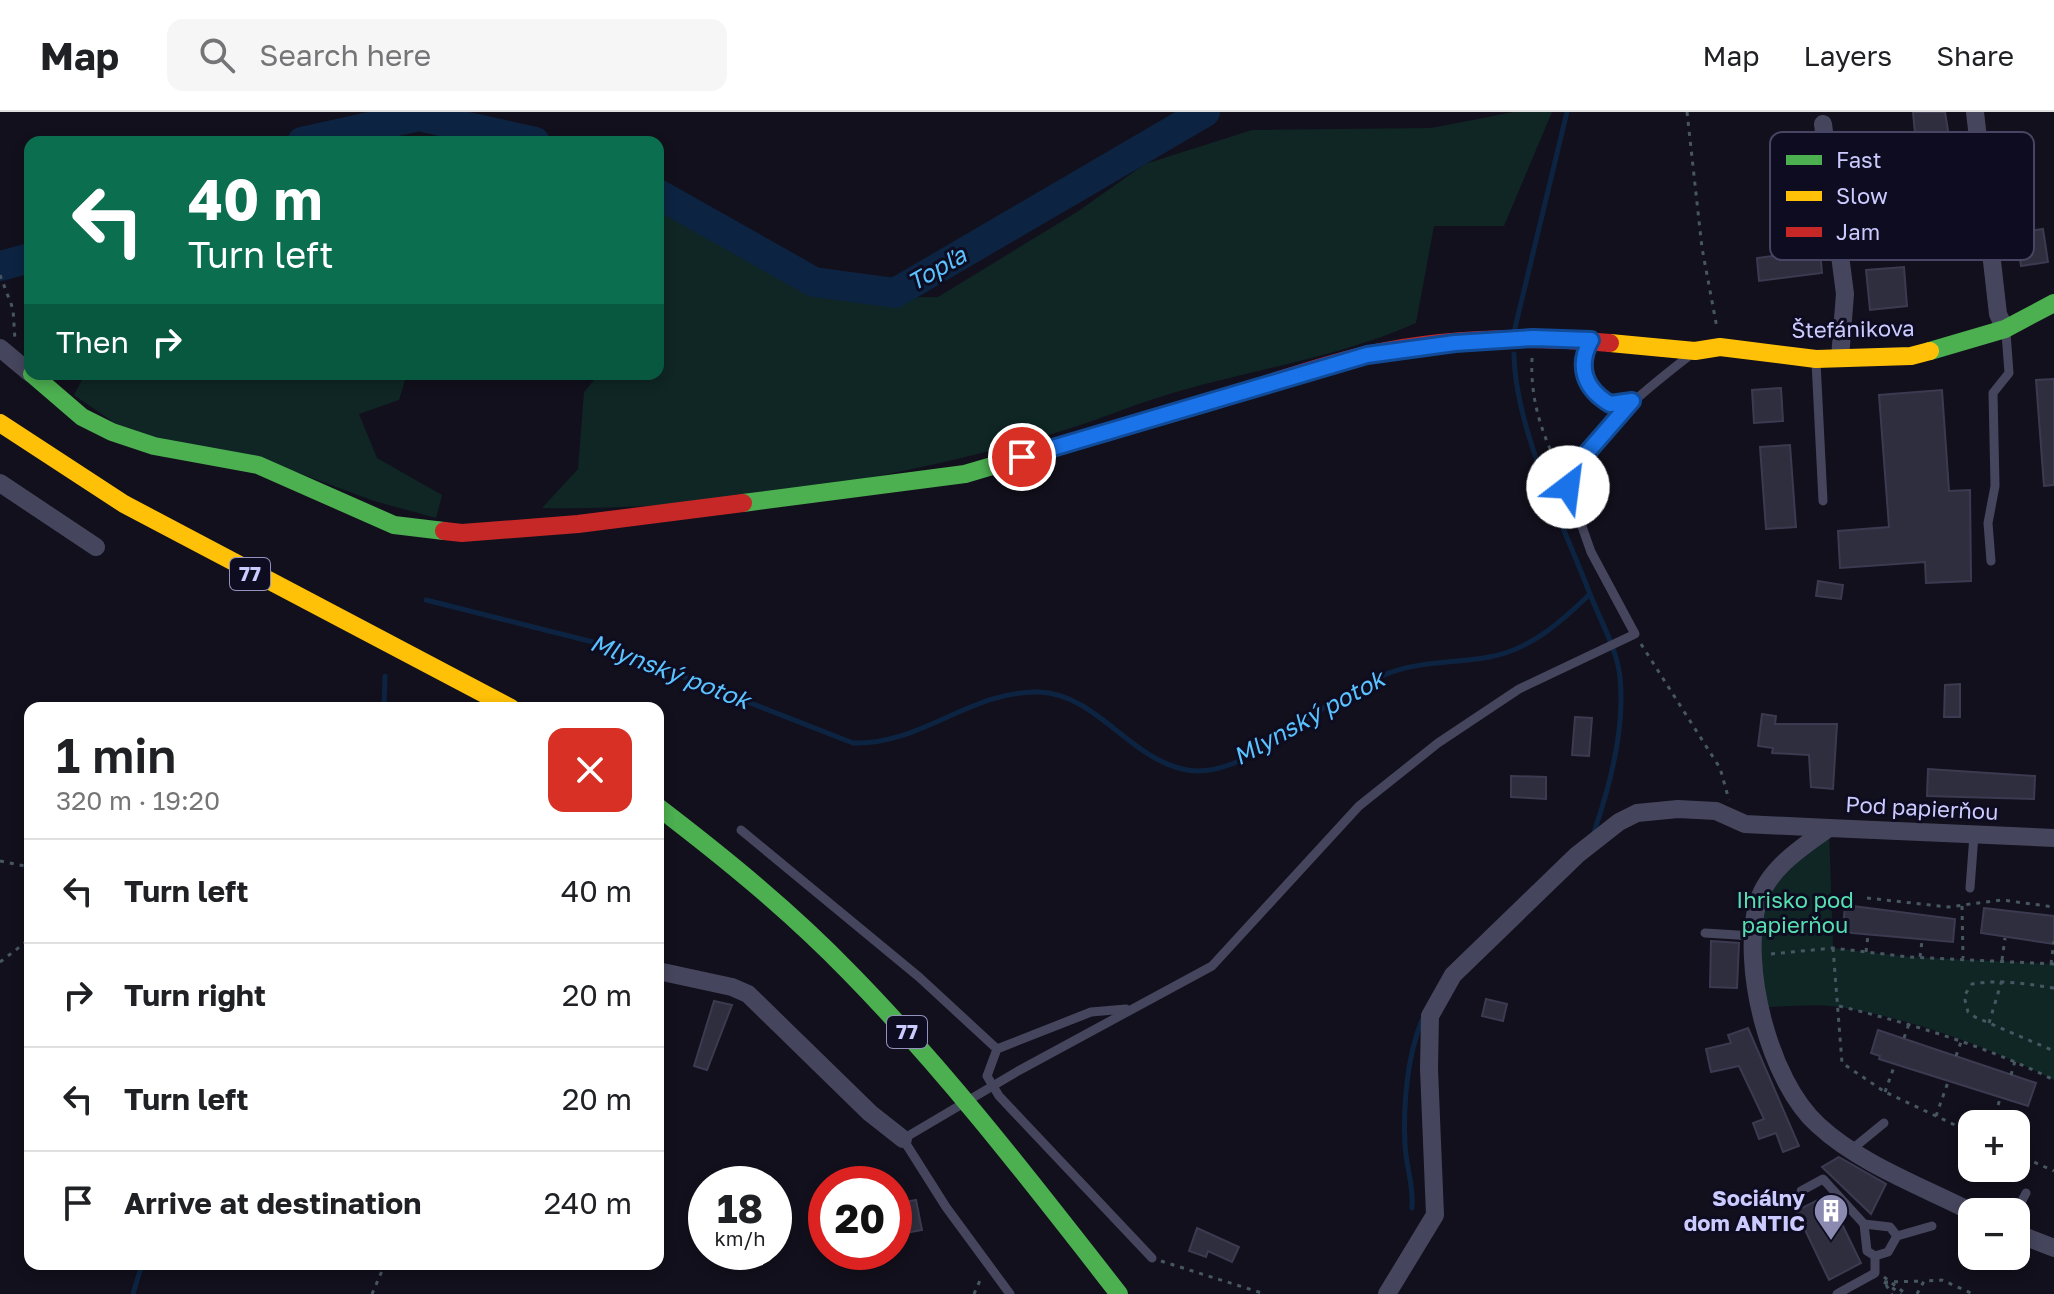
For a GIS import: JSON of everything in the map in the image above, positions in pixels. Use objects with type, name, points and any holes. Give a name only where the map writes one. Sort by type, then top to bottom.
[{"type":"street","points":[[1975,112],[1977,132]]},
{"type":"street","points":[[1823,124],[1824,132]]},
{"type":"street","points":[[1840,358],[1845,294],[1841,260]]},
{"type":"street","points":[[1992,260],[1998,314],[2005,329]]},
{"type":"street","name":"Štefánikova","points":[[39,380],[82,417],[112,432],[154,446],[258,465],[394,525],[462,533],[578,524],[965,474],[1367,355],[1520,339],[1591,340],[1695,351],[1720,347],[1816,359],[1911,356],[2005,329],[2054,303]]},
{"type":"street","points":[[0,348],[24,367]]},
{"type":"street","name":"77","points":[[0,423],[56,465],[125,508],[403,648],[500,702]]},
{"type":"street","points":[[0,483],[96,547]]},
{"type":"street","points":[[1387,1294],[1435,1215],[1430,1016],[1453,975],[1505,921],[1619,822],[1637,813],[1678,809],[1716,811],[1745,824],[1829,828]]},
{"type":"street","name":"77","points":[[664,812],[796,918],[856,977],[956,1086],[1119,1294]]},
{"type":"street","name":"Pod papierňou","points":[[1958,1205],[1851,1150],[1816,1124],[1788,1086],[1771,1047],[1761,1007],[1755,956],[1758,901],[1778,868],[1829,828],[2054,838]]},
{"type":"street","points":[[664,972],[732,987],[748,994],[766,1007],[870,1113],[909,1134]]},
{"type":"street","points":[[2030,1239],[2054,1248]]},
{"type":"lane","points":[[1991,561],[1988,523],[1995,486],[1993,393],[2009,373],[2005,329]]},
{"type":"lane","points":[[1591,340],[1583,354],[1583,371],[1592,393],[1610,404],[1632,401]]},
{"type":"lane","points":[[1010,1294],[938,1195],[909,1134],[1129,1009],[1190,981],[1212,966],[1359,806],[1438,743],[1519,689],[1635,634],[1591,552],[1568,487],[1579,462],[1632,401],[1695,351]]},
{"type":"lane","points":[[1816,359],[1823,501]]},
{"type":"lane","points":[[741,830],[919,977],[997,1049]]},
{"type":"lane","points":[[1970,888],[1974,835]]},
{"type":"lane","points":[[1705,933],[1755,936]]},
{"type":"lane","points":[[1129,1009],[1091,1012],[997,1049],[987,1076],[999,1096],[1152,1258]]},
{"type":"lane","points":[[1851,1150],[1884,1123]]},
{"type":"lane","points":[[1801,1191],[1823,1179],[1864,1224],[1867,1251],[1875,1256],[1888,1252],[1897,1236],[1932,1226]]},
{"type":"lane","points":[[2023,1198],[2026,1193]]},
{"type":"lane","points":[[1864,1224],[1890,1227],[1897,1236]]},
{"type":"lane","points":[[1837,1294],[1865,1281],[1875,1270],[1875,1256]]},
{"type":"path","points":[[1687,112],[1702,248],[1720,347]]},
{"type":"path","points":[[0,275],[13,309],[16,331]]},
{"type":"path","points":[[1520,339],[1542,435],[1568,487]]},
{"type":"path","points":[[1635,634],[1720,768],[1729,791],[1730,817]]},
{"type":"path","points":[[0,861],[24,866]]},
{"type":"path","points":[[1867,898],[1929,907],[2002,900],[2054,907]]},
{"type":"path","points":[[1962,905],[1963,958]]},
{"type":"path","points":[[1866,952],[1868,935]]},
{"type":"path","points":[[2002,960],[2005,935],[2005,938]]},
{"type":"path","points":[[1920,957],[1922,941]]},
{"type":"path","points":[[1755,956],[1833,948],[1920,957],[2052,964],[2054,941]]},
{"type":"path","points":[[0,962],[24,944]]},
{"type":"path","points":[[1833,948],[1842,1063],[1885,1092],[1958,1126]]},
{"type":"path","points":[[2054,988],[2002,980],[1972,984],[1964,996],[1968,1012],[2054,1051]]},
{"type":"path","points":[[1989,1024],[2002,980]]},
{"type":"path","points":[[1837,1006],[1909,1024],[2015,1061],[2054,1080]]},
{"type":"path","points":[[1904,1038],[1909,1024]]},
{"type":"path","points":[[1956,1056],[1961,1042]]},
{"type":"path","points":[[2011,1075],[2015,1061]]},
{"type":"path","points":[[1885,1092],[1895,1064]]},
{"type":"path","points":[[1936,1116],[1948,1082]]},
{"type":"path","points":[[1996,1110],[2000,1099]]},
{"type":"path","points":[[2030,1161],[2052,1171],[2054,1164]]},
{"type":"path","points":[[1152,1258],[1265,1294]]},
{"type":"path","points":[[372,1294],[382,1270]]},
{"type":"path","points":[[1875,1270],[1903,1294]]},
{"type":"path","points":[[1891,1282],[1942,1280],[1973,1294]]},
{"type":"path","points":[[1917,1294],[1924,1281]]},
{"type":"path","points":[[1892,1294],[1884,1282],[1903,1294]]},
{"type":"green space","points":[[1514,112],[1552,112],[1504,226],[1434,226],[1416,323],[1330,353],[1166,395],[1045,436],[921,467],[859,480],[732,499],[605,508],[542,508],[578,469],[584,392],[594,380],[664,380],[664,213],[735,251],[856,298],[938,297],[1077,212],[1145,164],[1252,130],[1431,128]]},
{"type":"green space","points":[[82,380],[405,380],[399,400],[359,414],[377,458],[442,495],[436,518],[374,501],[296,472],[132,435],[74,395]]},
{"type":"green space","name":"Ihrisko pod papierňou","points":[[1829,828],[1833,948],[1909,957],[2054,964],[2054,1080],[1977,1046],[1867,1012],[1811,1005],[1761,1007],[1758,901]]},
{"type":"building","points":[[1913,112],[1945,112],[1948,132],[1915,132]]},
{"type":"building","points":[[2043,229],[2048,262],[2021,266],[2020,260],[2034,260],[2034,230]]},
{"type":"building","points":[[1757,258],[1821,260],[1822,273],[1759,281]]},
{"type":"building","points":[[1904,267],[1907,306],[1870,310],[1866,270]]},
{"type":"building","points":[[2054,379],[2054,485],[2044,486],[2036,380]]},
{"type":"building","points":[[1781,388],[1783,421],[1754,423],[1752,390]]},
{"type":"building","points":[[1942,390],[1949,491],[1970,490],[1971,581],[1926,583],[1925,562],[1840,568],[1838,531],[1889,527],[1879,395]]},
{"type":"building","points":[[1790,445],[1796,527],[1766,529],[1760,447]]},
{"type":"building","points":[[1818,581],[1843,585],[1841,599],[1816,596]]},
{"type":"building","points":[[1960,684],[1960,717],[1944,717],[1945,685]]},
{"type":"building","points":[[1762,714],[1776,716],[1775,724],[1837,724],[1833,789],[1811,787],[1809,755],[1772,753],[1773,748],[1758,746]]},
{"type":"building","points":[[1575,717],[1592,718],[1589,756],[1572,755]]},
{"type":"building","points":[[1928,769],[2035,776],[2034,799],[1927,796]]},
{"type":"building","points":[[1511,776],[1546,777],[1546,799],[1511,797]]},
{"type":"building","points":[[1845,905],[1955,919],[1953,942],[1843,930]]},
{"type":"building","points":[[1984,908],[2054,916],[2054,944],[1981,933]]},
{"type":"building","points":[[1711,941],[1739,943],[1737,988],[1710,987]]},
{"type":"building","points":[[1486,999],[1507,1004],[1503,1021],[1482,1016]]},
{"type":"building","points":[[714,1001],[732,1005],[707,1070],[694,1066]]},
{"type":"building","points":[[1748,1028],[1799,1146],[1783,1152],[1776,1133],[1759,1139],[1753,1123],[1764,1119],[1739,1066],[1711,1072],[1706,1049],[1731,1043],[1728,1035]]},
{"type":"building","points":[[1878,1030],[2036,1083],[2028,1106],[1879,1059],[1880,1056],[1871,1053]]},
{"type":"building","points":[[1839,1157],[1886,1184],[1871,1214],[1822,1167]]},
{"type":"building","name":"Sociálny dom ANTIC","points":[[1828,1195],[1837,1206],[1843,1219],[1840,1220],[1861,1263],[1829,1280],[1796,1211]]},
{"type":"building","points":[[916,1200],[922,1230],[912,1232],[912,1201]]},
{"type":"building","points":[[1197,1228],[1239,1247],[1232,1262],[1208,1251],[1206,1257],[1189,1251]]},
{"type":"waterway","name":"Topľa","points":[[664,197],[814,282],[895,293],[1205,112]]},
{"type":"waterway","name":"Mlynský potok","points":[[1514,332],[1567,112]]},
{"type":"waterway","name":"Topľa","points":[[329,136],[419,116],[508,136]]},
{"type":"waterway","name":"Topľa","points":[[0,266],[24,260]]},
{"type":"waterway","name":"Mlynský potok","points":[[426,600],[597,643],[853,743],[877,742],[900,736],[991,700],[1039,692],[1079,704],[1148,754],[1167,764],[1187,770],[1218,768],[1263,748],[1346,694],[1380,676],[1404,668],[1489,657],[1518,648],[1556,624],[1590,594],[1531,444],[1516,383],[1514,354]]},
{"type":"waterway","points":[[1590,594],[1615,656],[1621,696],[1615,756],[1594,832]]},
{"type":"waterway","name":"Mlynský potok","points":[[384,702],[385,676]]},
{"type":"waterway","points":[[1412,1208],[1405,1114],[1410,1065],[1422,1020]]},
{"type":"waterway","name":"Mlynský potok","points":[[133,1294],[140,1270]]},
{"type":"traffic: fast","points":[[1930,351],[2005,329],[2054,303]]},
{"type":"traffic: fast","points":[[39,380],[82,417],[112,432],[154,446],[258,465],[394,525],[444,531]]},
{"type":"traffic: fast","points":[[743,503],[965,474],[1213,401]]},
{"type":"traffic: fast","points":[[664,812],[781,907],[828,950],[886,1011],[989,1130],[1119,1294]]},
{"type":"traffic: slow","points":[[1610,343],[1695,351],[1720,347],[1816,359],[1911,356],[1930,351]]},
{"type":"traffic: slow","points":[[0,423],[124,504],[500,702]]},
{"type":"traffic: jam","points":[[1213,401],[1308,371],[1396,349],[1457,341],[1519,339],[1610,343]]},
{"type":"traffic: jam","points":[[444,531],[462,533],[578,524],[743,503]]},
{"type":"place","name":"Sociálny dom ANTIC","points":[[1831,1242]]},
{"type":"route","points":[[1022,457],[1367,355],[1455,343],[1533,338],[1591,340],[1583,354],[1583,371],[1592,393],[1610,404],[1632,401],[1579,462],[1570,476],[1568,487]]}]
